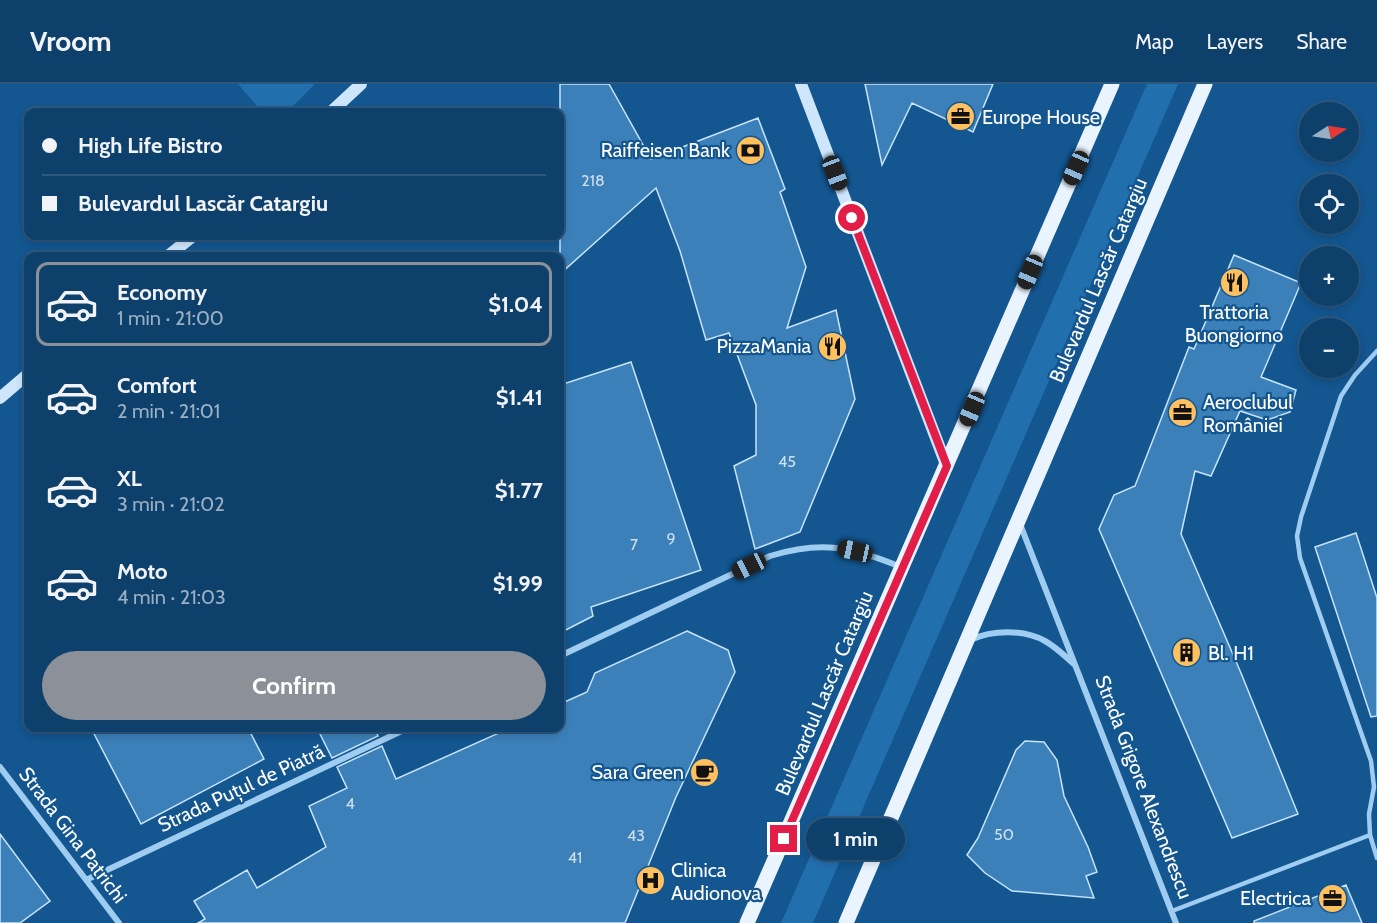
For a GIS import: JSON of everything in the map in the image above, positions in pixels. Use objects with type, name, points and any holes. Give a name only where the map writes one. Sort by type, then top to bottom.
[{"type":"main road","name":"Bulevardul Lascăr Catargiu","points":[[747,923],[1112,84]]},
{"type":"main road","name":"Bulevardul Lascăr Catargiu","points":[[846,923],[1205,84]]},
{"type":"street","points":[[335,108],[362,84]]},
{"type":"street","points":[[801,84],[947,466]]},
{"type":"street","points":[[173,252],[188,240]]},
{"type":"street","points":[[0,398],[24,377]]},
{"type":"street","name":"Strada Grigore Alexandrescu","points":[[1018,519],[1176,923]]},
{"type":"street","points":[[564,654],[770,556],[793,549],[817,546],[836,547],[876,556],[902,567]]},
{"type":"street","name":"Strada Grigore Alexandrescu","points":[[966,642],[980,635],[1022,633],[1045,641],[1076,665]]},
{"type":"street","name":"Strada Puțul de Piatră","points":[[88,879],[400,732]]},
{"type":"street","name":"Strada Gina Patrichi","points":[[0,767],[120,923]]},
{"type":"lane","points":[[1377,351],[1354,375],[1341,396],[1301,517],[1297,536],[1300,558],[1371,761],[1374,787],[1369,814],[1370,835],[1377,858]]},
{"type":"lane","points":[[1172,911],[1370,835]]},
{"type":"shaded area","points":[[238,84],[315,84],[291,108],[259,108]]},
{"type":"shaded area","points":[[1147,84],[1178,84],[813,923],[781,923]]},
{"type":"building","points":[[560,84],[609,84],[651,159],[758,118],[785,189],[780,192],[806,267],[787,328],[836,310],[855,399],[800,532],[755,549],[734,466],[756,455],[756,405],[729,333],[706,340],[680,251],[656,188],[564,270],[564,252],[560,252],[560,240],[564,240],[564,108],[560,108]]},
{"type":"building","name":"Europe House","points":[[865,84],[993,84],[973,132],[912,103],[882,165]]},
{"type":"building","points":[[1234,255],[1299,282],[1299,288],[1261,377],[1296,390],[1290,412],[1267,420],[1240,411],[1211,476],[1195,471],[1181,534],[1298,814],[1232,838],[1099,529],[1114,495],[1135,486],[1189,347],[1194,349]]},
{"type":"building","points":[[631,362],[701,570],[591,607],[593,616],[564,631],[564,384]]},
{"type":"building","points":[[1356,533],[1377,598],[1377,716],[1371,717],[1315,547]]},
{"type":"building","points":[[687,631],[728,650],[735,672],[676,797],[625,923],[198,923],[205,919],[194,901],[247,870],[257,888],[326,847],[309,806],[347,788],[337,767],[382,746],[396,779],[501,732],[564,732],[564,702],[587,692],[595,673]]},
{"type":"building","points":[[93,732],[250,732],[264,759],[141,824]]},
{"type":"building","points":[[319,732],[376,732],[378,736],[332,758]]},
{"type":"building","points":[[1025,741],[1044,742],[1057,760],[1064,796],[1097,872],[1086,876],[1094,898],[1012,891],[985,873],[967,855],[978,838],[1016,750]]},
{"type":"building","points":[[0,834],[50,901],[20,923],[0,923]]},
{"type":"building","name":"Electrica","points":[[1346,885],[1362,923],[1254,923],[1254,921]]},
{"type":"place","name":"Europe House","points":[[961,117]]},
{"type":"place","name":"Raiffeisen Bank","points":[[751,150]]},
{"type":"place","name":"Trattoria Buongiorno","points":[[1234,282]]},
{"type":"place","name":"PizzaMania","points":[[832,346]]},
{"type":"place","name":"Aeroclubul României","points":[[1182,413]]},
{"type":"place","name":"Bl. H1","points":[[1187,653]]},
{"type":"place","name":"Sara Green","points":[[705,772]]},
{"type":"place","name":"Clinica Audionova","points":[[650,881]]},
{"type":"place","name":"Electrica","points":[[1332,898]]},
{"type":"route","points":[[784,839],[947,466],[852,218]]}]
